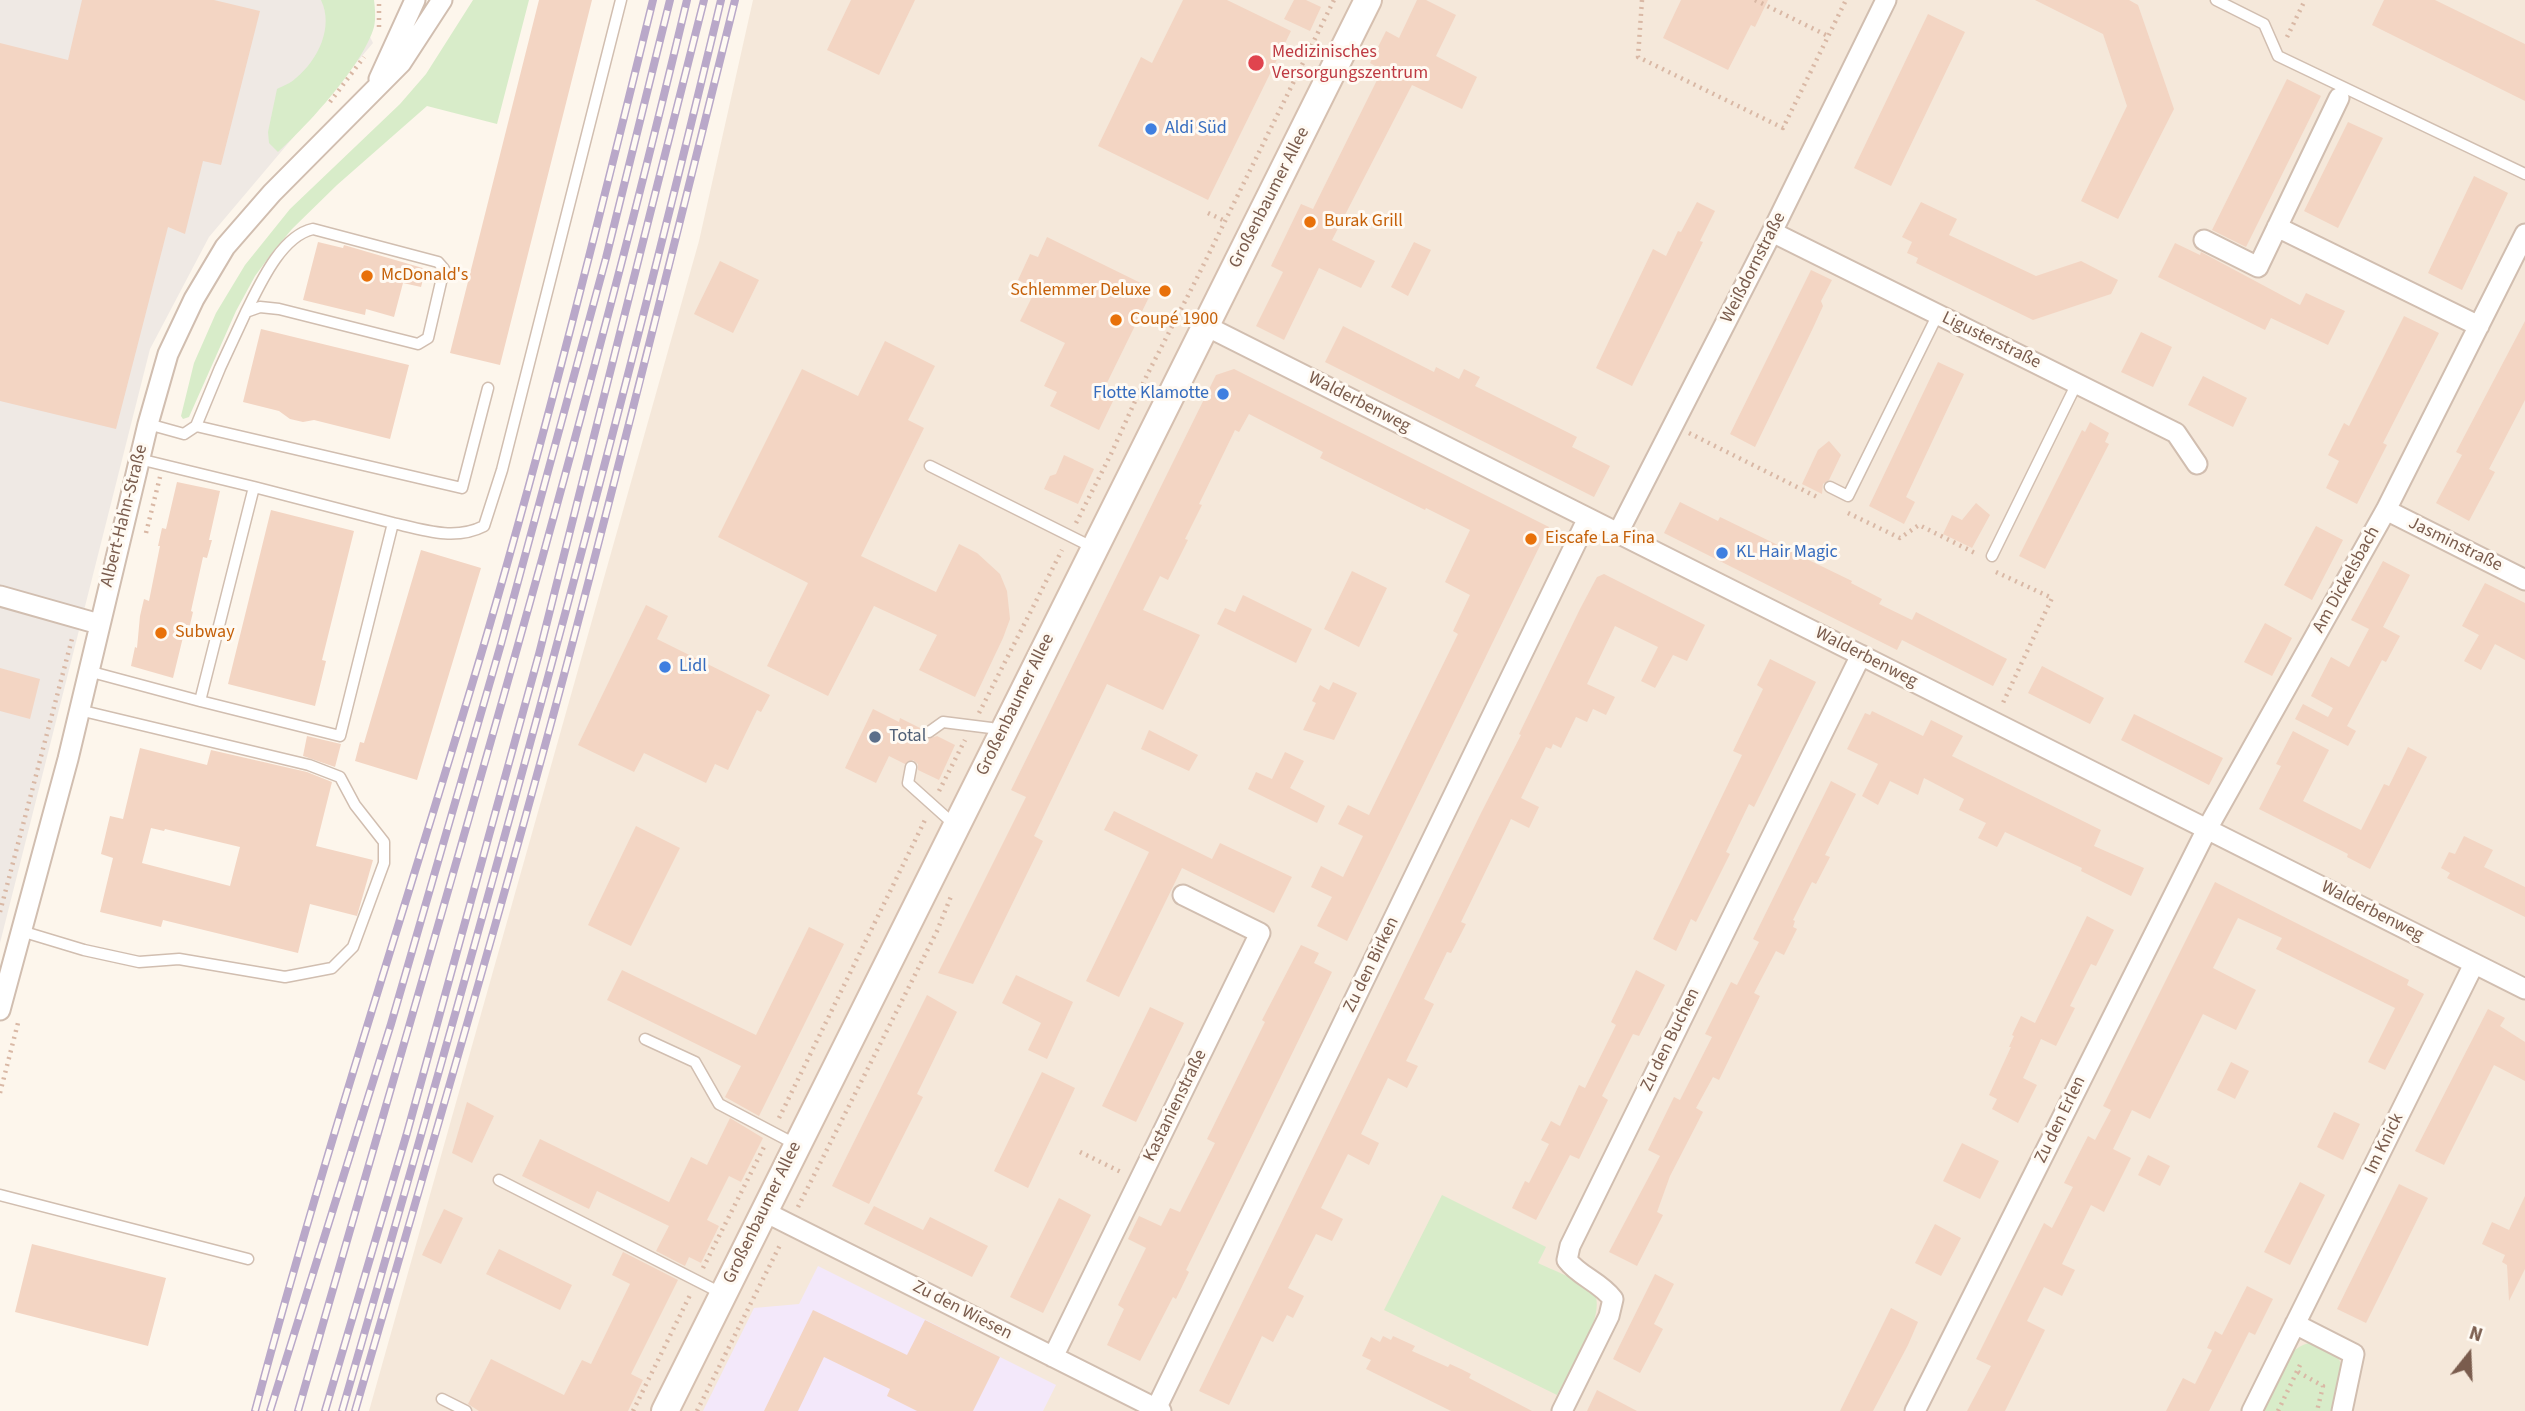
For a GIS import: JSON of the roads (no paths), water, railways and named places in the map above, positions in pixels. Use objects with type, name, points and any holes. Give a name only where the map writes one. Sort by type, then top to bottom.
[{"type":"main road","name":"Großenbaumer Allee","points":[[665,1411],[1368,0]]},
{"type":"street","points":[[402,0],[405,22]]},
{"type":"street","name":"Albert-Hahn-Straße","points":[[375,86],[415,0]]},
{"type":"street","name":"Albert-Hahn-Straße","points":[[0,1010],[79,710],[139,459],[168,354],[194,299],[225,247],[272,193],[411,50],[442,0]]},
{"type":"street","name":"Weißdornstraße","points":[[1618,533],[1772,232],[1886,0]]},
{"type":"street","points":[[2204,240],[2258,267],[2339,98]]},
{"type":"street","points":[[2277,227],[2479,326]]},
{"type":"street","name":"Ligusterstraße","points":[[1772,232],[2176,433],[2197,464]]},
{"type":"street","name":"Am Dickelsbach","points":[[2207,829],[2386,510],[2525,234]]},
{"type":"street","name":"Walderbenweg","points":[[1206,326],[2525,989]]},
{"type":"street","name":"Jasminstraße","points":[[2386,510],[2525,580]]},
{"type":"street","name":"Zu den Birken","points":[[1157,1410],[1588,519]]},
{"type":"street","points":[[0,596],[99,624]]},
{"type":"street","name":"Zu den Buchen","points":[[1562,1411],[1609,1316],[1613,1299],[1603,1286],[1575,1270],[1567,1260],[1570,1246],[1861,655]]},
{"type":"street","name":"Zu den Erlen","points":[[1915,1411],[2207,829]]},
{"type":"street","name":"Kastanienstraße","points":[[1053,1357],[1260,933],[1183,895]]},
{"type":"street","name":"Im Knick","points":[[2252,1411],[2474,964]]},
{"type":"street","name":"Zu den Wiesen","points":[[763,1211],[1157,1410]]},
{"type":"street","points":[[2295,1324],[2354,1354],[2342,1411]]},
{"type":"lane","points":[[139,459],[441,534],[471,533],[484,526],[517,412],[621,0]]},
{"type":"lane","points":[[2216,0],[2264,24],[2278,56],[2525,174]]},
{"type":"lane","points":[[148,424],[184,434],[196,426],[220,368],[246,312],[263,278],[299,232],[313,229],[438,262],[444,269],[428,338],[418,344],[279,309],[260,307],[246,312]]},
{"type":"lane","points":[[1829,487],[1848,496],[1938,314]]},
{"type":"lane","points":[[1991,558],[2077,383]]},
{"type":"lane","points":[[196,426],[462,488],[488,388]]},
{"type":"lane","points":[[930,466],[1094,548]]},
{"type":"lane","points":[[200,701],[254,487]]},
{"type":"lane","points":[[87,671],[340,736],[393,523]]},
{"type":"lane","points":[[22,930],[84,950],[139,962],[179,959],[285,976],[332,968],[353,947],[384,863],[384,842],[355,805],[340,777],[309,765],[79,710]]},
{"type":"lane","points":[[929,732],[943,722],[991,728],[1002,734]]},
{"type":"lane","points":[[911,767],[908,783],[957,823]]},
{"type":"lane","points":[[645,1039],[695,1062],[719,1104],[796,1145]]},
{"type":"lane","points":[[499,1180],[723,1294]]},
{"type":"lane","points":[[0,1195],[248,1259]]},
{"type":"lane","points":[[442,1399],[466,1411]]},
{"type":"railway","points":[[255,1411],[309,1218],[508,561],[572,322],[653,0]]},
{"type":"railway","points":[[270,1411],[391,1024],[501,644],[606,258],[670,0]]},
{"type":"railway","points":[[298,1411],[550,532],[687,0]]},
{"type":"railway","points":[[325,1411],[407,1133],[539,654],[704,0]]},
{"type":"railway","points":[[342,1411],[540,708],[633,355],[721,0]]},
{"type":"railway","points":[[355,1411],[547,738],[735,0]]},
{"type":"place","name":"Medizinisches Versorgungszentrum","points":[[1256,63]]},
{"type":"place","name":"Aldi Süd","points":[[1151,129]]},
{"type":"place","name":"Burak Grill","points":[[1310,222]]},
{"type":"place","name":"McDonald's","points":[[367,276]]},
{"type":"place","name":"Schlemmer Deluxe","points":[[1165,291]]},
{"type":"place","name":"Coupé 1900","points":[[1116,320]]},
{"type":"place","name":"Flotte Klamotte","points":[[1223,394]]},
{"type":"place","name":"Eiscafe La Fina","points":[[1531,539]]},
{"type":"place","name":"KL Hair Magic","points":[[1722,553]]},
{"type":"place","name":"Subway","points":[[161,633]]},
{"type":"place","name":"Lidl","points":[[665,667]]},
{"type":"place","name":"Total","points":[[875,737]]}]
